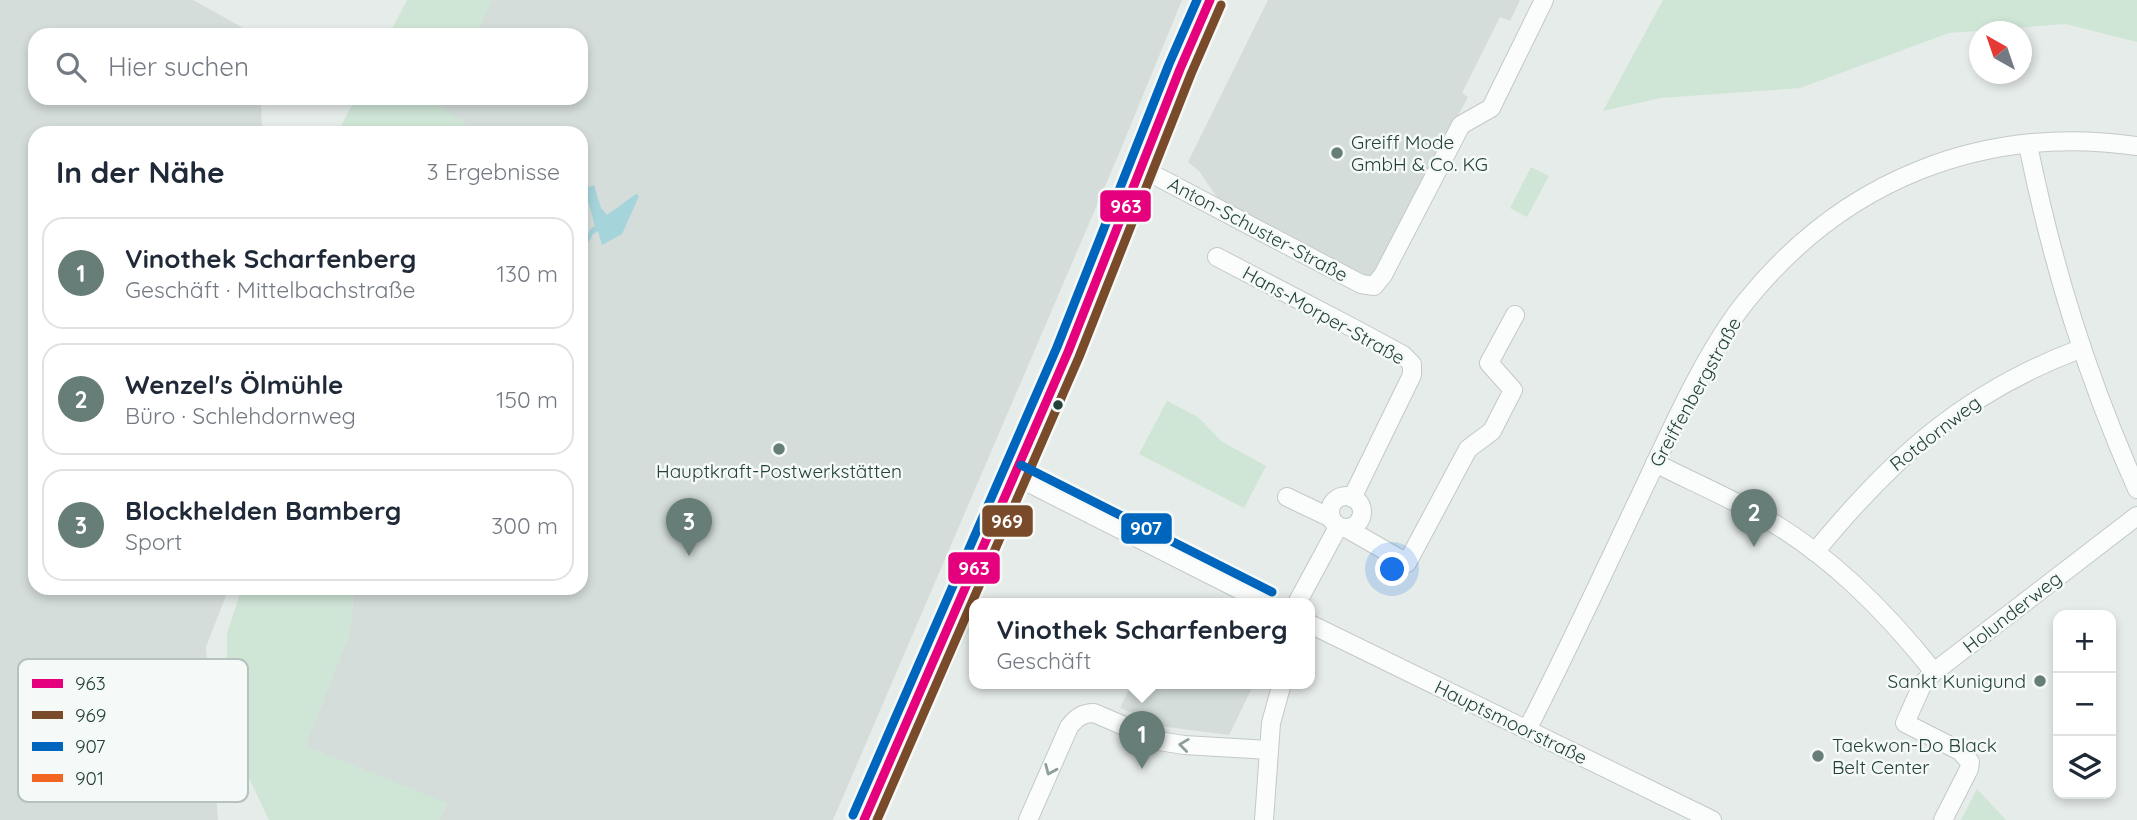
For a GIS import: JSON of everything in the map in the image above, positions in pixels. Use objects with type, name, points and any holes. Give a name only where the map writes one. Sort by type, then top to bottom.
[{"type":"main road","points":[[864,820],[1068,352],[1210,0]]},
{"type":"street","name":"Anton-Schuster-Straße","points":[[1141,168],[1361,284],[1374,286],[1383,275],[1461,125],[1491,108],[1544,0]]},
{"type":"street","name":"Greiffenbergstraße","points":[[1527,730],[1562,662],[1655,463],[1718,342],[1746,301],[1793,249],[1823,224],[1875,190],[1943,159],[2069,141],[2137,146]]},
{"type":"street","points":[[2028,145],[2060,283],[2080,349],[2130,458],[2137,489]]},
{"type":"street","name":"Hans-Morper-Straße","points":[[1217,257],[1355,328],[1403,355],[1412,364],[1412,374],[1352,498]]},
{"type":"street","points":[[1287,497],[1407,564],[1468,449],[1492,431],[1513,390],[1489,363],[1516,315]]},
{"type":"street","name":"Rotdornweg","points":[[1815,552],[1850,509],[1900,457],[1955,413],[2031,369],[2080,349]]},
{"type":"street","points":[[1655,463],[1756,513],[1838,569],[1874,603],[1934,672]]},
{"type":"street","points":[[1015,476],[1256,598]]},
{"type":"street","name":"Hans-Morper-Straße","points":[[1300,598],[1338,524],[1332,505],[1339,498],[1352,498],[1360,505],[1362,512],[1356,525],[1338,524]]},
{"type":"street","name":"Holunderweg","points":[[1943,820],[1970,762],[1960,751],[1905,723],[1923,683],[2137,516]]},
{"type":"street","name":"Hauptsmoorstraße","points":[[1315,628],[1712,820]]},
{"type":"street","points":[[1265,820],[1271,723],[1280,689]]},
{"type":"street","points":[[1028,820],[1069,727],[1079,716],[1094,713],[1159,741],[1269,750]]},
{"type":"shaded area","points":[[0,0],[193,0],[243,28],[28,28],[28,105],[261,105],[262,126],[28,126],[28,595],[226,595],[206,647],[207,659],[18,659],[18,802],[217,802],[218,820],[0,820]]},
{"type":"shaded area","points":[[492,0],[1182,0],[1118,156],[833,820],[439,820],[447,804],[305,746],[350,632],[353,595],[588,595],[588,126],[434,126],[443,105],[588,105],[588,28],[478,28]]},
{"type":"shaded area","name":"Greiff Mode GmbH & Co. KG","points":[[1268,0],[1520,0],[1510,21],[1500,17],[1462,93],[1468,97],[1370,278],[1217,197],[1199,171],[1188,162]]},
{"type":"shaded area","points":[[1129,689],[1252,689],[1229,735],[1167,727],[1120,708]]},
{"type":"green space","points":[[407,0],[492,0],[478,28],[393,28]]},
{"type":"green space","points":[[1663,0],[2137,0],[2137,42],[2066,24],[2032,27],[2032,21],[1969,21],[1969,31],[1949,33],[1800,88],[1660,98],[1603,111]]},
{"type":"green space","points":[[352,105],[443,105],[442,108],[469,126],[341,126]]},
{"type":"green space","points":[[1531,167],[1549,176],[1527,217],[1510,208]]},
{"type":"green space","points":[[1167,401],[1198,417],[1221,441],[1266,466],[1244,508],[1139,454]]},
{"type":"green space","points":[[240,595],[353,595],[350,632],[305,746],[447,803],[439,820],[269,820],[248,776],[248,659],[227,659],[227,633]]},
{"type":"green space","points":[[969,620],[969,629],[882,820],[877,820]]},
{"type":"green space","points":[[1977,789],[2006,820],[1961,820]]},
{"type":"water","points":[[594,185],[601,208],[607,215],[636,194],[639,196],[622,234],[602,245],[598,231],[592,235],[589,230],[595,226],[588,204],[588,187]]},
{"type":"waterway","points":[[588,239],[591,233]]},
{"type":"transit line","name":"907","points":[[853,815],[1057,347],[1197,0]]},
{"type":"transit line","name":"963","points":[[864,820],[1068,352],[1210,0]]},
{"type":"transit line","name":"969","points":[[974,598],[1079,357],[1221,5]]},
{"type":"transit line","name":"907","points":[[1021,465],[1272,592]]},
{"type":"transit line","name":"969","points":[[877,820],[969,609]]},
{"type":"place","name":"Greiff Mode GmbH & Co. KG","points":[[1337,153]]},
{"type":"place","name":"Hauptkraft-Postwerkstätten","points":[[779,449]]},
{"type":"place","name":"Wenzel's Ölmühle","points":[[1754,547]]},
{"type":"place","name":"Blockhelden Bamberg","points":[[689,556]]},
{"type":"place","name":"Sankt Kunigund","points":[[2040,681]]},
{"type":"place","name":"Taekwon-Do Black Belt Center","points":[[1818,756]]},
{"type":"place","name":"Vinothek Scharfenberg","points":[[1142,769]]}]
